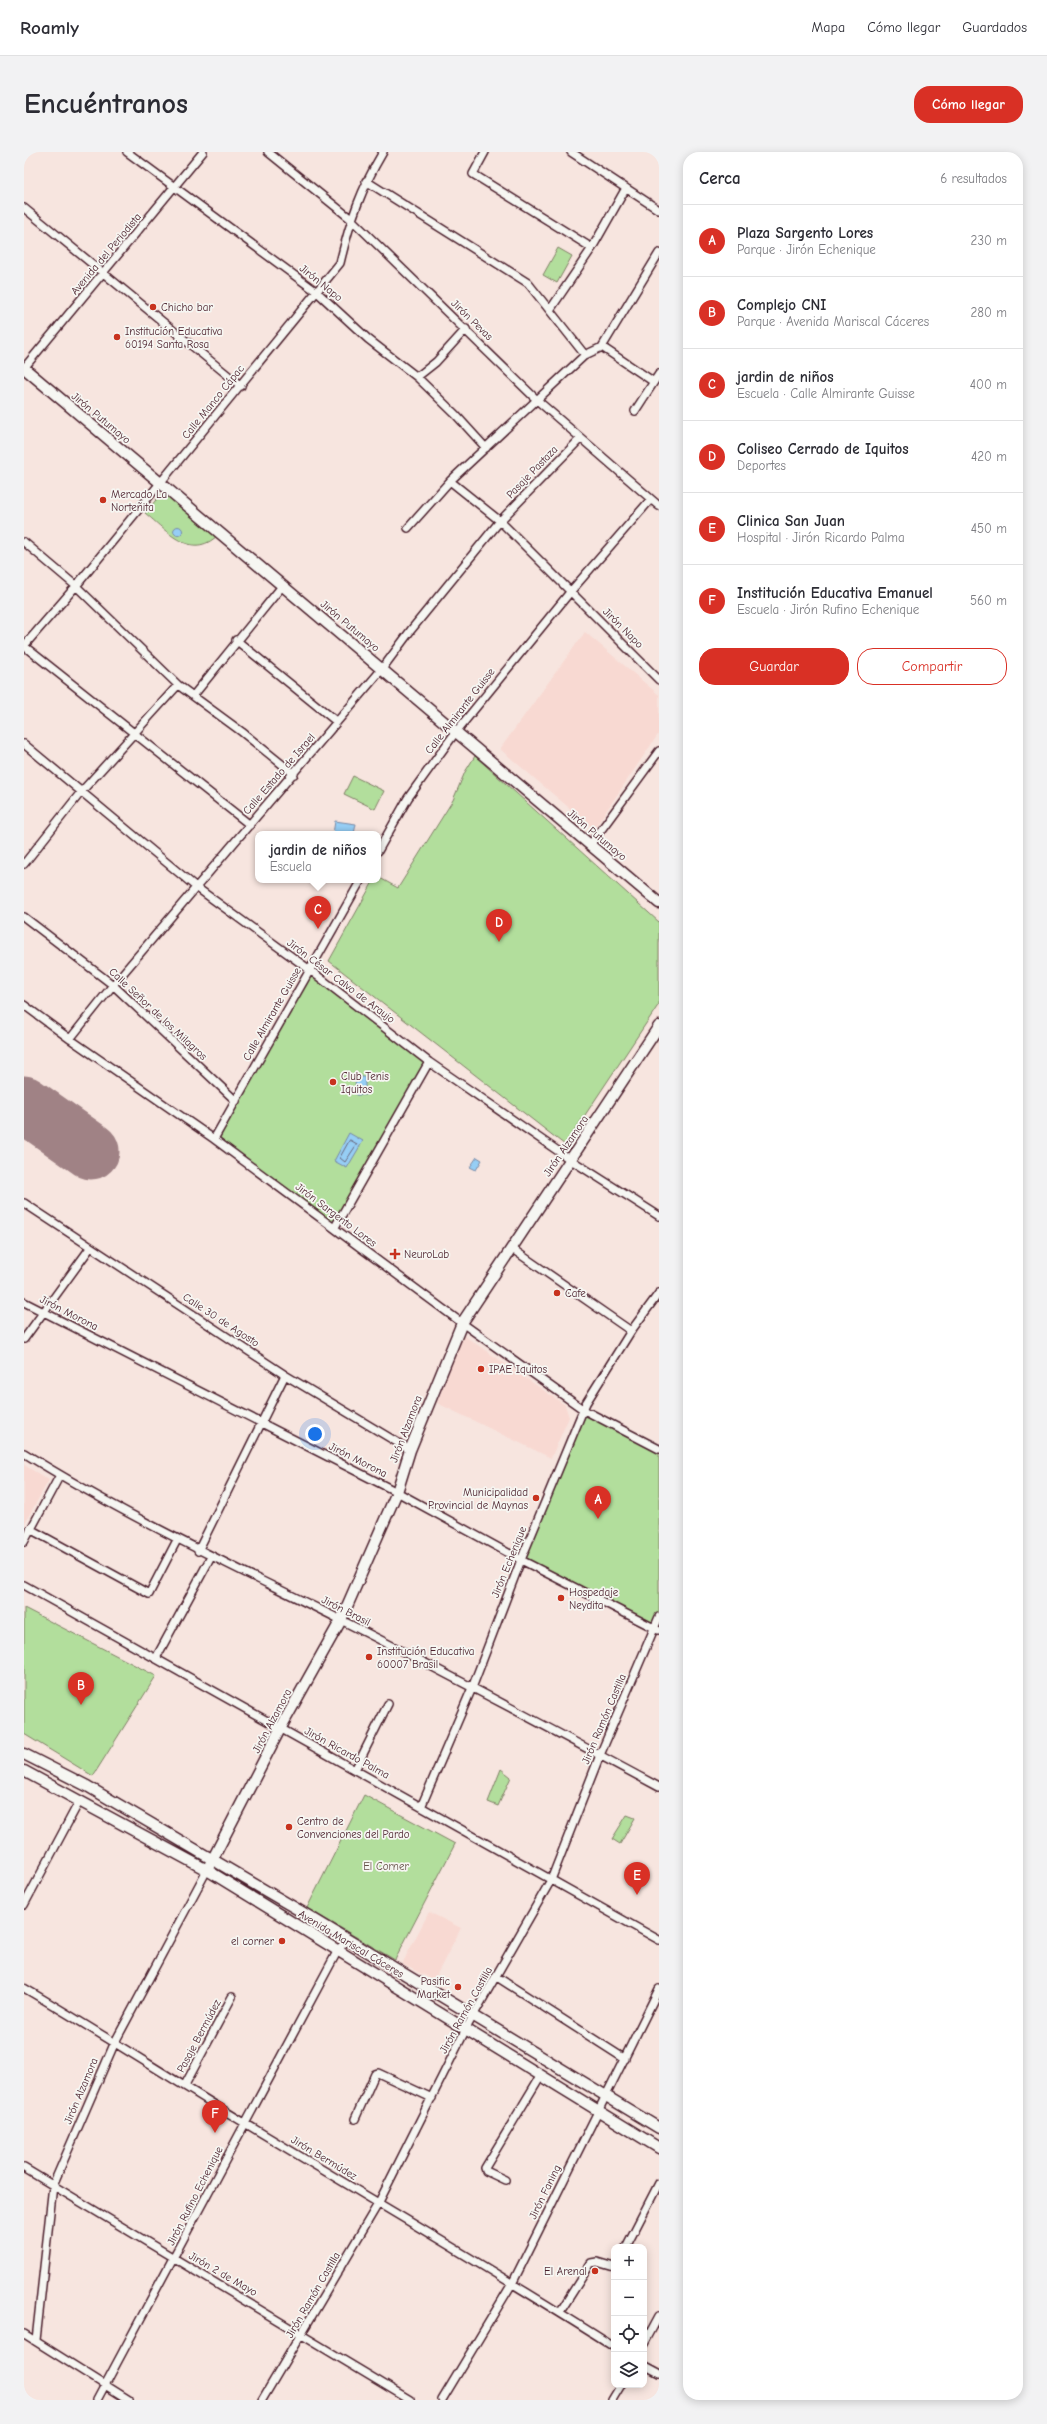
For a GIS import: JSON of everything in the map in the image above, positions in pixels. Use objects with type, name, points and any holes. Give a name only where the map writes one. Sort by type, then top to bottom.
[{"type":"street","name":"Jirón Napo","points":[[127,152],[317,292],[368,339],[417,377],[456,415],[486,448]]},
{"type":"street","name":"Avenida del Periodista","points":[[24,368],[104,274],[203,152]]},
{"type":"street","name":"Jirón Pevas","points":[[268,152],[351,219],[466,329],[537,400],[659,506]]},
{"type":"street","name":"Calle Manco Cápac","points":[[24,646],[76,586],[340,263],[351,219],[366,182],[383,152]]},
{"type":"street","points":[[484,152],[473,174],[592,248]]},
{"type":"street","points":[[571,152],[659,210]]},
{"type":"street","points":[[366,182],[528,283],[586,355]]},
{"type":"street","points":[[550,310],[592,248],[626,188]]},
{"type":"street","points":[[24,208],[241,386]]},
{"type":"street","points":[[408,528],[450,481],[586,355],[602,347],[659,253]]},
{"type":"street","points":[[417,377],[436,362],[466,329]]},
{"type":"street","points":[[602,347],[654,382]]},
{"type":"street","name":"Jirón Putumayo","points":[[24,368],[659,904]]},
{"type":"street","points":[[635,410],[659,374]]},
{"type":"street","name":"Pasaje Pastaza","points":[[500,521],[580,438]]},
{"type":"street","name":"Jirón Napo","points":[[450,481],[500,521],[659,680]]},
{"type":"street","name":"Calle Almirante Guisse","points":[[381,846],[408,798],[455,733],[571,591],[651,498]]},
{"type":"street","name":"Calle Estado de Israel","points":[[70,1039],[113,984],[294,774],[382,669],[421,618],[500,521]]},
{"type":"street","points":[[24,542],[76,586],[178,685],[294,774]]},
{"type":"street","points":[[193,696],[236,640],[282,585]]},
{"type":"street","points":[[236,640],[337,722]]},
{"type":"street","points":[[24,646],[136,733],[250,825]]},
{"type":"street","points":[[24,864],[81,792],[178,685]]},
{"type":"street","name":"Jirón César Calvo de Araujo","points":[[24,744],[196,887],[310,970],[429,1062],[571,1160],[659,1216]]},
{"type":"street","points":[[590,845],[659,752]]},
{"type":"street","name":"Calle Almirante Guisse","points":[[214,1139],[359,883]]},
{"type":"street","name":"Calle Señor de los Milagros","points":[[24,917],[113,984],[236,1101]]},
{"type":"street","name":"Jirón Sargento Lores","points":[[24,1005],[70,1039],[214,1139],[335,1227],[462,1323],[584,1410],[659,1449]]},
{"type":"street","name":"Jirón Alzamora","points":[[36,2340],[53,2185],[115,2042],[213,1860],[280,1729],[341,1620],[397,1492],[410,1450],[462,1323],[659,1026]]},
{"type":"street","points":[[335,1227],[429,1062]]},
{"type":"street","name":"Calle 30 de Agosto","points":[[24,1203],[285,1376],[410,1450]]},
{"type":"street","points":[[24,1339],[90,1248]]},
{"type":"street","points":[[511,1248],[631,1331]]},
{"type":"street","name":"Jirón Echenique","points":[[421,1807],[472,1688],[521,1560],[584,1410],[631,1331],[659,1293]]},
{"type":"street","name":"Jirón Morona","points":[[24,1302],[397,1492],[521,1560],[657,1630]]},
{"type":"street","points":[[198,1551],[285,1376]]},
{"type":"street","name":"Jirón Brasil","points":[[24,1453],[60,1475],[177,1540],[341,1620],[659,1786]]},
{"type":"street","points":[[24,1542],[60,1475]]},
{"type":"street","points":[[30,1529],[149,1594],[177,1540]]},
{"type":"street","points":[[156,1658],[211,1557]]},
{"type":"street","name":"Jirón Ricardo Palma","points":[[24,1585],[659,1940]]},
{"type":"street","name":"Jirón Ramón Castilla","points":[[262,2400],[303,2334],[378,2204],[466,2029],[551,1880],[600,1755],[657,1630],[659,1617]]},
{"type":"street","points":[[355,1770],[388,1704]]},
{"type":"street","name":"Avenida Mariscal Cáceres","points":[[24,1754],[87,1786],[213,1860],[659,2128]]},
{"type":"street","name":"Avenida Mariscal Cáceres","points":[[24,1771],[207,1870],[659,2148]]},
{"type":"street","points":[[24,1906],[80,1800]]},
{"type":"street","name":"Jirón Rufino Echenique","points":[[98,2400],[338,1950],[347,1940]]},
{"type":"street","points":[[497,1977],[625,2059]]},
{"type":"street","name":"Jirón Bermúdez","points":[[24,1988],[115,2042],[378,2204],[513,2282],[611,2345]]},
{"type":"street","name":"Jirón Faning","points":[[442,2400],[513,2282],[659,1989]]},
{"type":"street","name":"Pasaje Bermúdez","points":[[185,2085],[232,1997]]},
{"type":"street","points":[[355,2119],[375,2074],[378,2073],[432,2098]]},
{"type":"street","points":[[505,2180],[486,2171],[485,2168],[541,2075]]},
{"type":"street","name":"Jirón 2 de Mayo","points":[[24,2168],[303,2334],[410,2400]]},
{"type":"street","points":[[628,2244],[659,2183]]},
{"type":"street","points":[[560,2312],[591,2263],[597,2262],[611,2266]]},
{"type":"street","points":[[647,2338],[659,2316]]},
{"type":"street","points":[[24,2334],[36,2340],[129,2400]]},
{"type":"street","points":[[647,2367],[659,2373]]},
{"type":"street","points":[[612,2400],[619,2388]]},
{"type":"shaded area","points":[[585,632],[659,695],[659,733],[594,829],[500,749]]},
{"type":"shaded area","name":"IPAE Iquitos","points":[[463,1335],[565,1405],[569,1417],[551,1458],[437,1403]]},
{"type":"shaded area","points":[[24,1465],[49,1480],[24,1524]]},
{"type":"shaded area","points":[[429,1912],[461,1928],[434,1980],[402,1964]]},
{"type":"green space","points":[[558,248],[572,256],[557,283],[543,275]]},
{"type":"green space","points":[[161,494],[172,497],[218,535],[208,542],[198,545],[189,544],[171,535],[145,513]]},
{"type":"green space","points":[[475,756],[659,922],[659,1004],[565,1145],[329,961],[372,883],[381,883],[381,879],[398,888],[453,800],[465,772]]},
{"type":"green space","points":[[353,776],[384,791],[375,809],[344,794]]},
{"type":"green space","name":"Club Tenis Iquitos","points":[[310,970],[429,1062],[335,1227],[214,1139]]},
{"type":"green space","points":[[584,1410],[659,1449],[659,1617],[655,1628],[521,1560]]},
{"type":"green space","points":[[24,1608],[156,1676],[93,1776],[24,1734]]},
{"type":"green space","points":[[501,1769],[511,1777],[498,1806],[488,1802]]},
{"type":"green space","name":"El Corner","points":[[364,1795],[455,1844],[395,1960],[307,1908]]},
{"type":"green space","points":[[627,1815],[635,1818],[620,1844],[612,1839]]},
{"type":"water","points":[[176,527],[180,527],[182,531],[180,535],[176,535],[174,533],[174,529]]},
{"type":"water","points":[[335,821],[356,824],[355,831],[333,831]]},
{"type":"water","points":[[355,1077],[365,1077],[365,1095],[356,1095]]},
{"type":"water","points":[[349,1133],[363,1141],[347,1168],[334,1161]]},
{"type":"water","points":[[477,1157],[482,1160],[476,1170],[470,1167]]},
{"type":"runway","points":[[24,1104],[91,1151]]},
{"type":"place","name":"Chicho bar","points":[[153,307]]},
{"type":"place","name":"Institución Educativa 60194 Santa Rosa","points":[[117,337]]},
{"type":"place","name":"Mercado La Norteñita","points":[[103,500]]},
{"type":"place","name":"jardin de niños","points":[[318,929]]},
{"type":"place","name":"Coliseo Cerrado de Iquitos","points":[[499,942]]},
{"type":"place","name":"Club Tenis Iquitos","points":[[333,1082]]},
{"type":"place","name":"NeuroLab","points":[[395,1254]]},
{"type":"place","name":"Cafe","points":[[557,1293]]},
{"type":"place","name":"IPAE Iquitos","points":[[481,1369]]},
{"type":"place","name":"Municipalidad Provincial de Maynas","points":[[536,1498]]},
{"type":"place","name":"Plaza Sargento Lores","points":[[598,1519]]},
{"type":"place","name":"Hospedaje Neydita","points":[[561,1598]]},
{"type":"place","name":"Institución Educativa 60007 Brasil","points":[[369,1657]]},
{"type":"place","name":"Complejo CNI","points":[[81,1705]]},
{"type":"place","name":"Centro de Convenciones del Pardo","points":[[289,1827]]},
{"type":"place","name":"Clinica San Juan","points":[[637,1895]]},
{"type":"place","name":"el corner","points":[[282,1941]]},
{"type":"place","name":"Pasific Market","points":[[458,1987]]},
{"type":"place","name":"Institución Educativa Emanuel","points":[[215,2133]]},
{"type":"place","name":"El Arenal","points":[[595,2271]]}]
